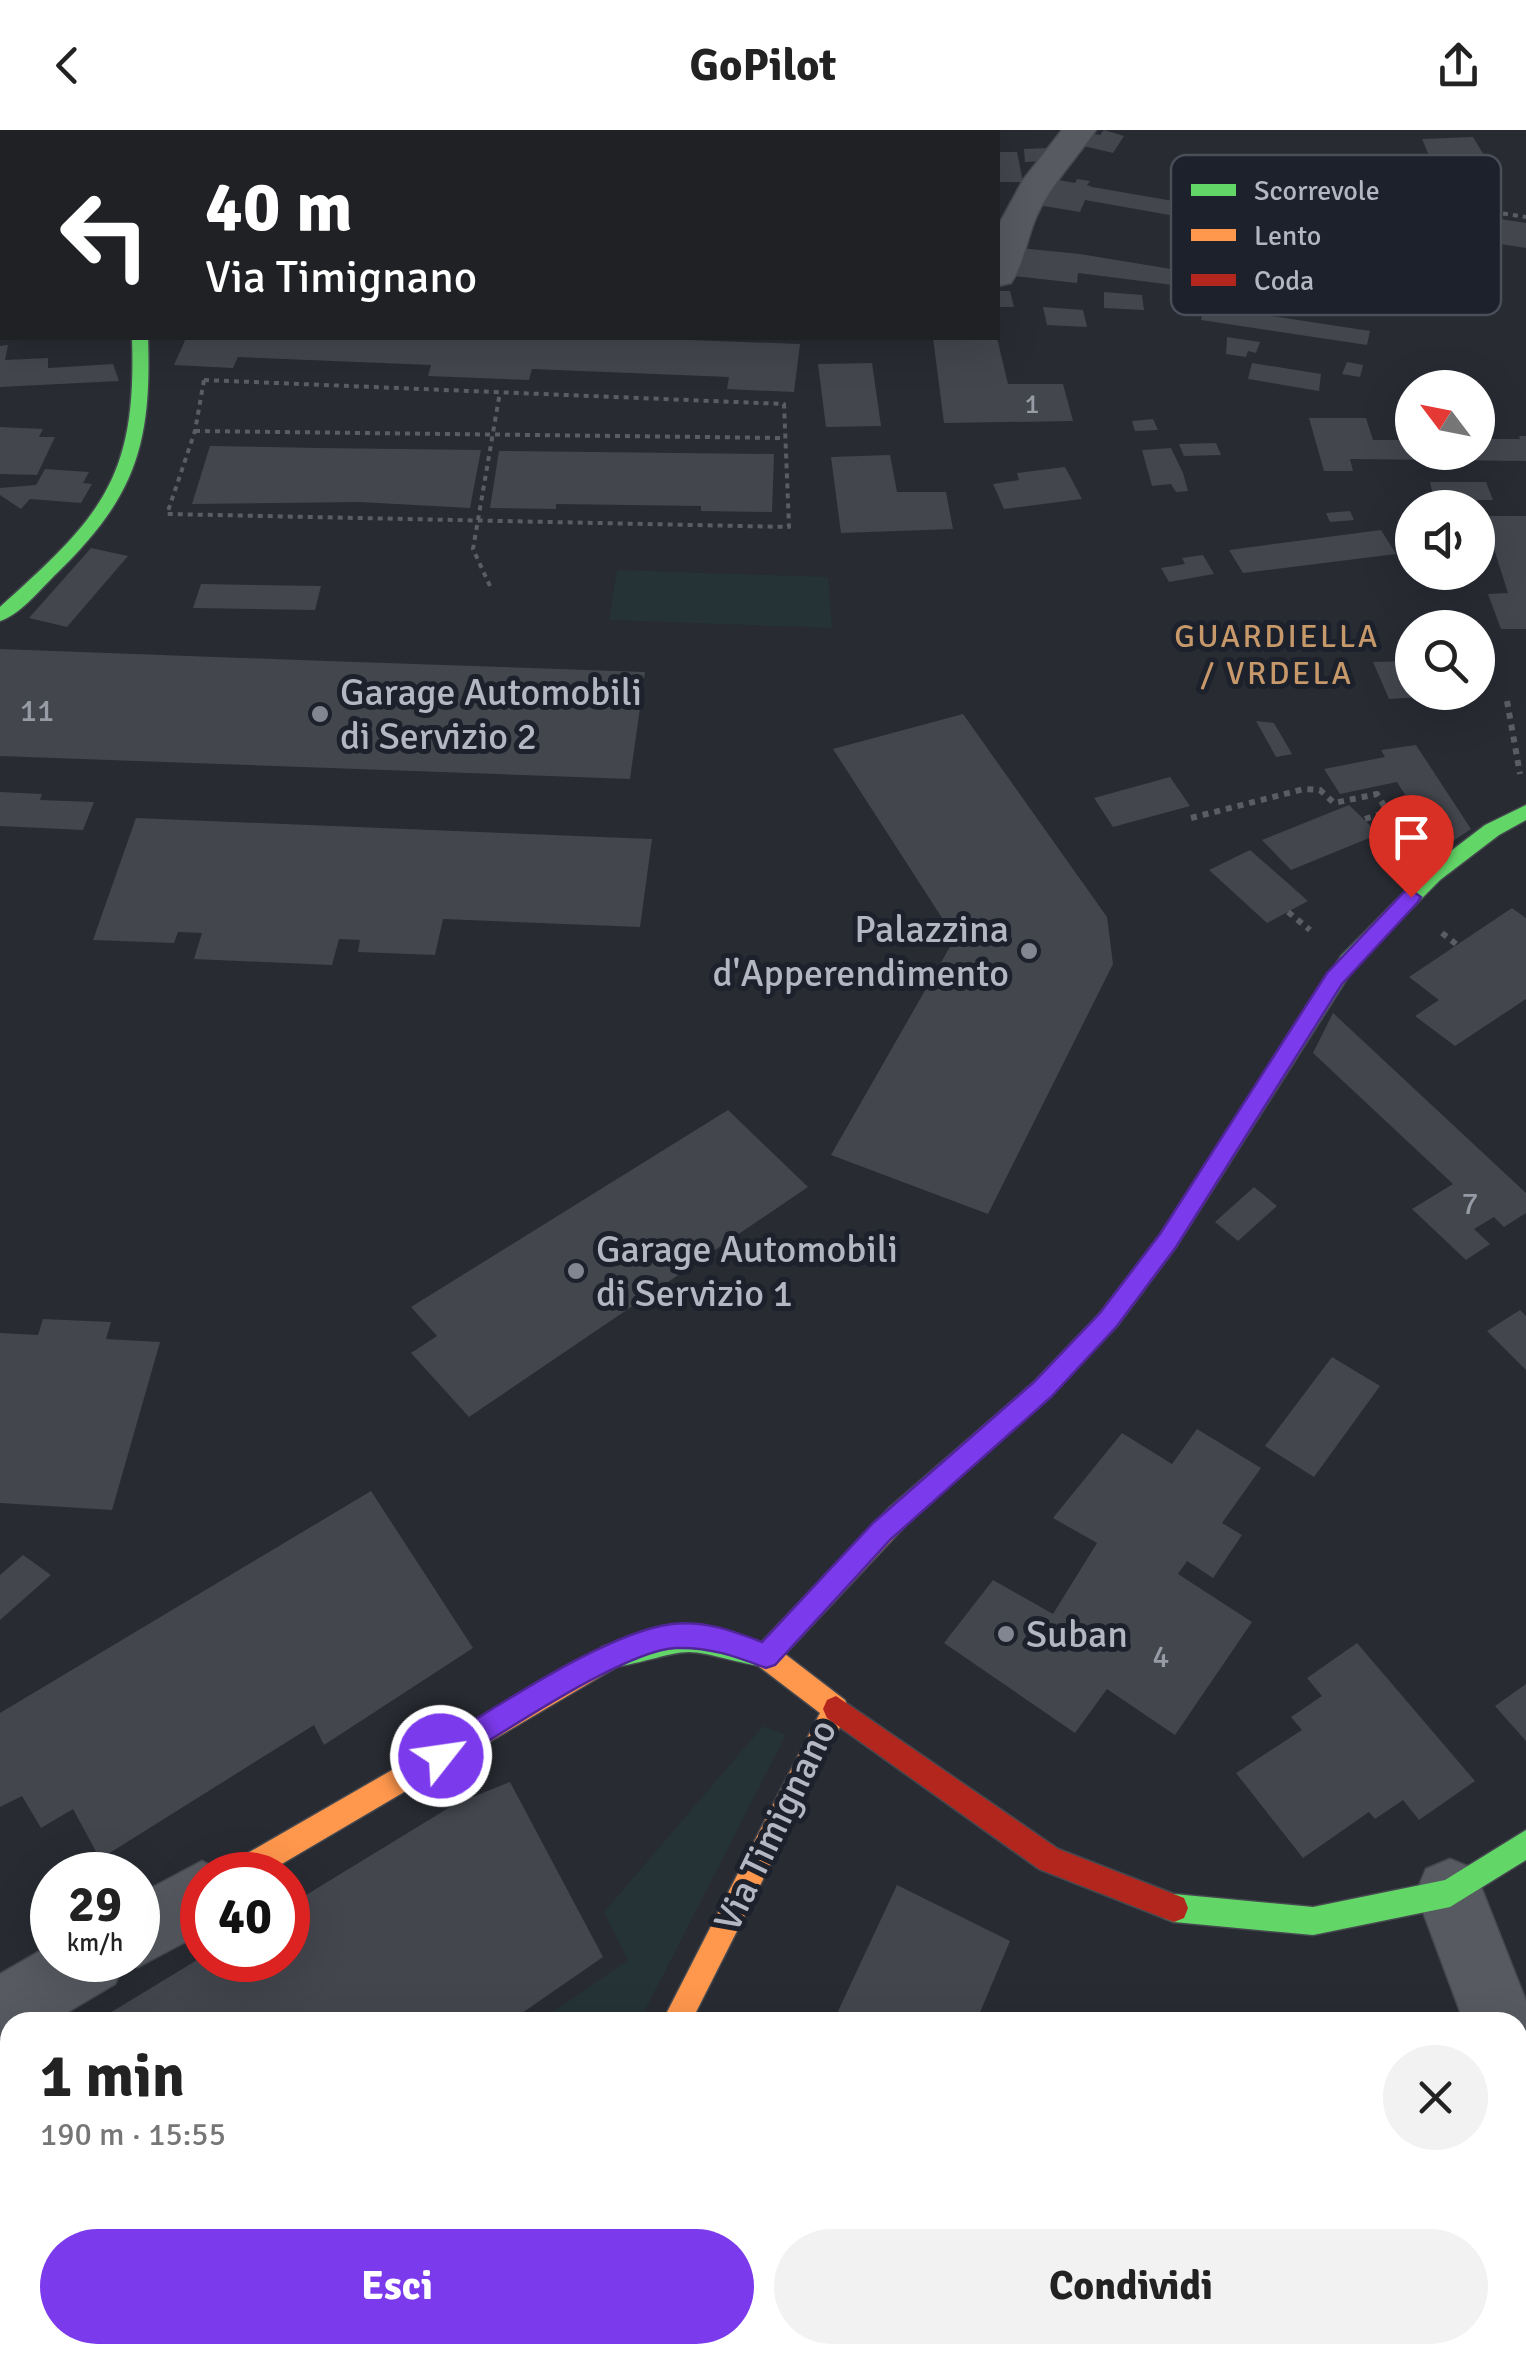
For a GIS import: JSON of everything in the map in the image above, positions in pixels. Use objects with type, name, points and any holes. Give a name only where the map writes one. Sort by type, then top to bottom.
[{"type":"street","points":[[1000,266],[1006,238],[1041,175],[1080,130]]},
{"type":"street","points":[[0,616],[43,578],[101,516],[122,484],[141,433],[148,395],[140,340]]},
{"type":"street","points":[[766,1656],[882,1531],[1042,1389],[1109,1320],[1168,1241],[1348,962],[1433,874],[1524,802]]},
{"type":"street","name":"Via Timignano","points":[[275,1852],[611,1656],[672,1636],[718,1638],[766,1656],[836,1708],[681,2012]]},
{"type":"street","points":[[836,1708],[1049,1859],[1181,1911],[1313,1921],[1450,1893],[1526,1844]]},
{"type":"street","points":[[1450,1893],[1495,2012]]},
{"type":"street","points":[[3,2012],[54,1982]]},
{"type":"path","points":[[1501,212],[1526,216]]},
{"type":"path","points":[[204,380],[784,404],[789,526],[167,514],[195,431],[204,380]]},
{"type":"path","points":[[490,586],[473,550],[500,392]]},
{"type":"path","points":[[195,431],[786,438]]},
{"type":"path","points":[[1507,701],[1524,802]]},
{"type":"path","points":[[1191,818],[1313,788],[1327,794],[1334,803],[1377,794],[1404,839]]},
{"type":"path","points":[[1364,819],[1390,812]]},
{"type":"shaded area","points":[[617,570],[828,577],[832,628],[609,620]]},
{"type":"shaded area","points":[[763,1726],[786,1735],[644,2012],[553,2012],[628,1960],[604,1912]]},
{"type":"building","points":[[1104,130],[1124,136],[1113,153],[1079,145],[1089,133],[1100,135]]},
{"type":"building","points":[[1473,137],[1484,155],[1429,155],[1422,139]]},
{"type":"building","points":[[1051,148],[1046,161],[1025,162],[1024,149]]},
{"type":"building","points":[[1000,152],[1017,152],[1023,182],[1000,182]]},
{"type":"building","points":[[1047,178],[1075,183],[1077,179],[1090,181],[1087,185],[1092,187],[1171,201],[1171,215],[1085,200],[1080,212],[1032,204]]},
{"type":"building","points":[[1501,219],[1526,223],[1526,248],[1501,244]]},
{"type":"building","points":[[1020,248],[1171,269],[1171,285],[1078,273],[1077,283],[1013,276]]},
{"type":"building","points":[[1000,291],[1010,291],[1014,307],[1000,307]]},
{"type":"building","points":[[1104,292],[1142,295],[1144,310],[1104,308]]},
{"type":"building","points":[[1043,307],[1083,310],[1087,327],[1047,325]]},
{"type":"building","points":[[1202,315],[1264,315],[1370,331],[1367,345],[1201,320]]},
{"type":"building","points":[[1227,337],[1260,342],[1256,353],[1248,351],[1246,357],[1226,354]]},
{"type":"building","points":[[185,340],[690,340],[800,344],[794,392],[727,389],[729,377],[532,369],[529,380],[428,376],[431,365],[238,357],[233,368],[174,365]]},
{"type":"building","points":[[933,340],[997,340],[1008,384],[1063,384],[1073,421],[944,423]]},
{"type":"building","points":[[8,345],[5,360],[48,358],[48,368],[113,364],[119,381],[0,387],[0,346]]},
{"type":"building","points":[[1347,362],[1363,365],[1360,377],[1342,374]]},
{"type":"building","points":[[872,363],[881,426],[826,427],[818,364]]},
{"type":"building","points":[[1252,363],[1321,374],[1319,391],[1248,379]]},
{"type":"building","points":[[1309,418],[1366,418],[1373,440],[1395,440],[1395,460],[1350,459],[1353,471],[1324,471]]},
{"type":"building","points":[[1153,419],[1158,430],[1135,431],[1132,421]]},
{"type":"building","points":[[0,427],[43,429],[39,437],[55,437],[37,475],[0,474]]},
{"type":"building","points":[[1526,436],[1526,461],[1495,461],[1495,439]]},
{"type":"building","points":[[1216,443],[1221,455],[1184,456],[1179,444]]},
{"type":"building","points":[[210,446],[481,450],[470,508],[359,502],[192,504]]},
{"type":"building","points":[[1171,448],[1188,491],[1176,492],[1171,484],[1152,486],[1142,450]]},
{"type":"building","points":[[499,451],[774,454],[772,512],[701,511],[701,506],[556,504],[556,509],[490,508]]},
{"type":"building","points":[[890,455],[897,492],[946,492],[953,529],[841,533],[831,457]]},
{"type":"building","points":[[1065,467],[1082,499],[1004,509],[993,484],[1019,480],[1017,473]]},
{"type":"building","points":[[45,469],[89,472],[83,483],[92,484],[81,503],[30,499],[21,509],[0,495],[0,488],[36,485]]},
{"type":"building","points":[[1430,482],[1486,482],[1489,490],[1432,490]]},
{"type":"building","points":[[1350,511],[1354,520],[1330,522],[1326,513]]},
{"type":"building","points":[[1495,516],[1526,516],[1526,629],[1501,629],[1488,594],[1508,593],[1495,552]]},
{"type":"building","points":[[1381,530],[1395,554],[1243,573],[1229,550]]},
{"type":"building","points":[[91,548],[128,556],[67,627],[29,618]]},
{"type":"building","points":[[1203,555],[1214,574],[1169,582],[1161,568],[1185,564],[1182,558]]},
{"type":"building","points":[[201,584],[321,586],[315,610],[193,608]]},
{"type":"building","name":"Garage Automobili di Servizio 2","points":[[0,649],[645,672],[630,779],[0,756]]},
{"type":"building","points":[[1395,661],[1395,699],[1389,699],[1373,662]]},
{"type":"building","name":"Palazzina d'Apperendimento","points":[[963,714],[1107,917],[1113,964],[988,1214],[831,1155],[955,938],[833,749]]},
{"type":"building","points":[[1256,721],[1274,723],[1292,754],[1276,757]]},
{"type":"building","points":[[1416,745],[1471,829],[1432,855],[1418,837],[1429,833],[1397,782],[1340,794],[1324,769],[1385,757],[1381,750]]},
{"type":"building","points":[[1170,777],[1190,806],[1113,827],[1094,798]]},
{"type":"building","points":[[0,792],[42,794],[40,800],[94,802],[83,830],[0,826]]},
{"type":"building","points":[[1349,805],[1379,834],[1291,870],[1262,840]]},
{"type":"building","points":[[136,818],[652,839],[640,927],[443,919],[435,955],[358,952],[360,940],[339,939],[332,965],[194,959],[202,933],[178,932],[174,943],[93,940]]},
{"type":"building","points":[[1250,850],[1308,901],[1267,923],[1209,870]]},
{"type":"building","points":[[1512,908],[1526,918],[1526,999],[1455,1046],[1415,1016],[1439,1000],[1409,977]]},
{"type":"building","points":[[1333,1013],[1526,1193],[1526,1213],[1504,1227],[1494,1217],[1474,1229],[1490,1244],[1466,1260],[1412,1209],[1453,1184],[1313,1053]]},
{"type":"building","name":"Garage Automobili di Servizio 1","points":[[728,1110],[808,1187],[469,1417],[411,1353],[437,1336],[411,1307]]},
{"type":"building","points":[[1254,1187],[1277,1206],[1238,1241],[1215,1222]]},
{"type":"building","points":[[1520,1310],[1526,1316],[1526,1370],[1487,1331]]},
{"type":"building","points":[[43,1319],[111,1322],[106,1339],[160,1342],[112,1510],[0,1503],[0,1333],[38,1335]]},
{"type":"building","points":[[1332,1357],[1380,1386],[1314,1477],[1265,1446]]},
{"type":"building","points":[[1197,1429],[1261,1468],[1222,1523],[1242,1535],[1213,1578],[1187,1561],[1178,1574],[1252,1622],[1175,1735],[1107,1689],[1075,1733],[944,1643],[993,1580],[1053,1614],[1097,1543],[1053,1518],[1122,1433],[1172,1464]]},
{"type":"building","points":[[371,1491],[473,1648],[324,1745],[314,1725],[111,1852],[96,1852],[73,1809],[41,1828],[22,1796],[0,1807],[0,1713]]},
{"type":"building","points":[[23,1555],[51,1575],[0,1620],[0,1575]]},
{"type":"building","points":[[1357,1643],[1475,1781],[1419,1820],[1403,1800],[1375,1819],[1369,1812],[1303,1858],[1236,1773],[1302,1730],[1291,1717],[1322,1696],[1307,1678]]},
{"type":"building","points":[[1526,1684],[1526,1741],[1495,1706]]},
{"type":"building","points":[[510,1782],[603,1957],[523,2012],[111,2012],[180,1970],[180,1982],[310,1982],[310,1893],[455,1804]]},
{"type":"building","points":[[897,1885],[1010,1941],[980,2012],[838,2012]]},
{"type":"traffic: fast","points":[[0,616],[66,555],[112,497],[128,465],[138,429],[142,387],[140,340]]},
{"type":"traffic: fast","points":[[898,1516],[1042,1389],[1109,1319],[1168,1241],[1348,961],[1433,875],[1492,830],[1526,812]]},
{"type":"traffic: fast","points":[[611,1656],[653,1644],[689,1640],[724,1643],[766,1656]]},
{"type":"traffic: fast","points":[[1174,1908],[1313,1921],[1450,1893],[1526,1844]]},
{"type":"traffic: slow","points":[[681,2012],[836,1709],[766,1656],[898,1516]]},
{"type":"traffic: slow","points":[[276,1852],[611,1656]]},
{"type":"traffic: jam","points":[[836,1709],[1049,1859],[1174,1908]]},
{"type":"place","name":"Garage Automobili di Servizio 2","points":[[320,714]]},
{"type":"place","name":"Palazzina d'Apperendimento","points":[[1029,951]]},
{"type":"place","name":"Garage Automobili di Servizio 1","points":[[576,1271]]},
{"type":"place","name":"Suban","points":[[1006,1634]]},
{"type":"district","name":"GUARDIELLA / VRDELA","points":[[1277,654]]},
{"type":"route","points":[[441,1756],[611,1656],[672,1636],[718,1638],[766,1656],[882,1531],[1042,1389],[1109,1320],[1168,1241],[1334,979],[1411,897]]}]
